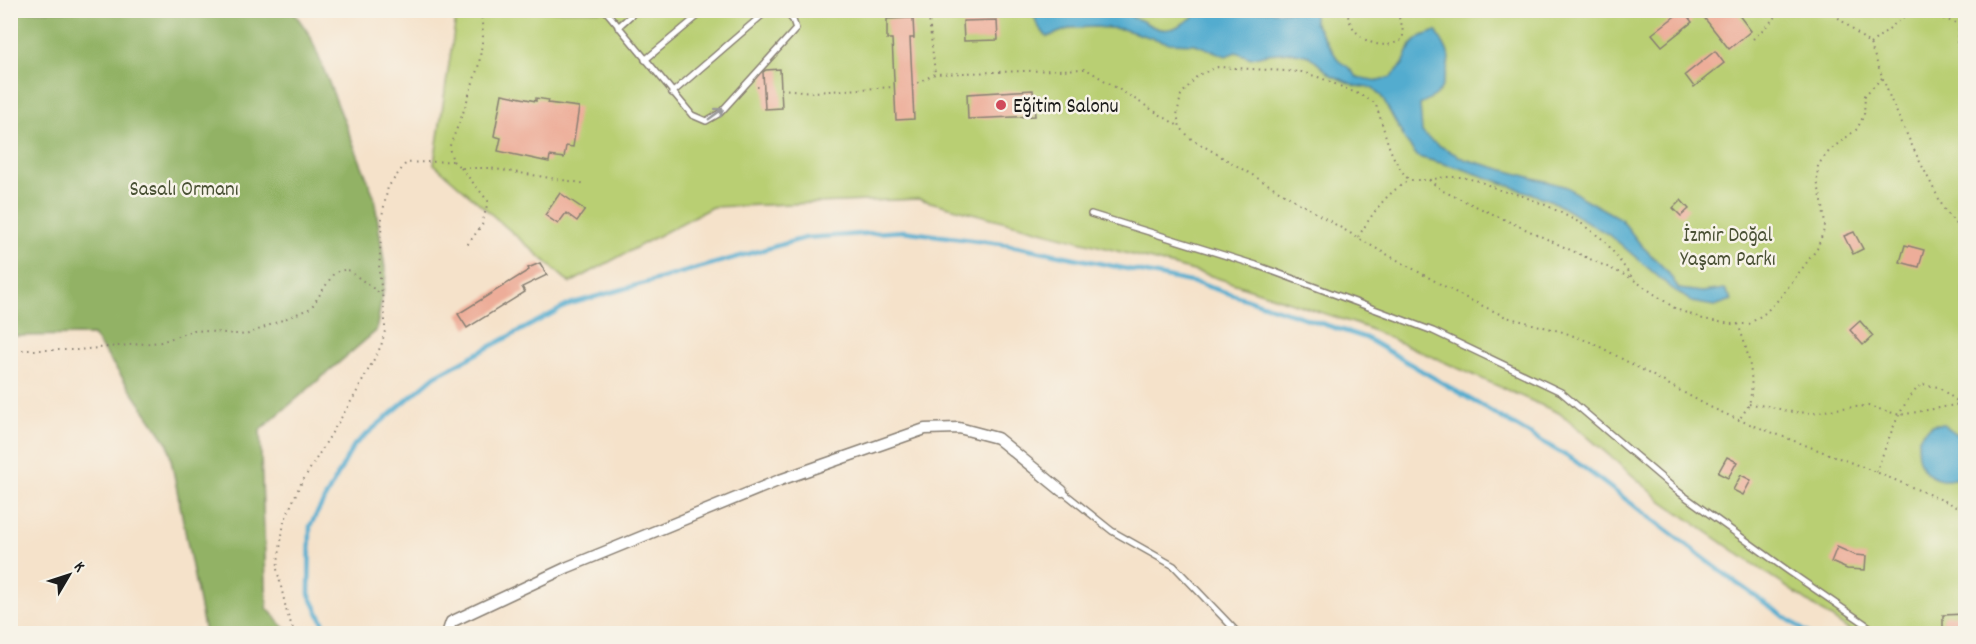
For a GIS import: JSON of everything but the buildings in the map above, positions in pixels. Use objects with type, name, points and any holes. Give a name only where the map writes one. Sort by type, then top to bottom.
[{"type":"street","points":[[447,633],[452,622],[568,567],[780,480],[925,429],[958,428],[997,438],[1062,491]]},
{"type":"lane","points":[[605,10],[692,115],[706,121],[720,113],[796,29],[793,20],[784,10]]},
{"type":"lane","points":[[618,27],[637,10]]},
{"type":"lane","points":[[645,60],[705,10]]},
{"type":"lane","points":[[672,93],[768,10]]},
{"type":"lane","points":[[1091,214],[1256,265],[1422,327],[1561,392],[1676,490],[1880,633]]},
{"type":"lane","points":[[1062,491],[1112,531],[1174,566],[1239,633]]},
{"type":"path","points":[[465,248],[482,225],[488,201],[453,161],[449,148],[479,64],[483,36],[481,10]]},
{"type":"path","points":[[928,10],[935,74]]},
{"type":"path","points":[[1347,10],[1355,30],[1366,40],[1375,44],[1393,46],[1403,39],[1403,28],[1399,16],[1393,10]]},
{"type":"path","points":[[1753,39],[1783,10]]},
{"type":"path","points":[[1829,10],[1870,44],[1902,126],[1944,209],[1965,237]]},
{"type":"path","points":[[1870,44],[1905,16],[1924,13],[1960,24]]},
{"type":"path","points":[[1965,13],[1955,38],[1957,50],[1965,68]]},
{"type":"path","points":[[1180,127],[1177,115],[1181,95],[1198,75],[1218,67],[1302,72],[1321,78],[1375,103],[1396,166],[1409,180]]},
{"type":"path","points":[[912,86],[935,74],[1086,69],[1180,127],[1190,138],[1462,296],[1506,317],[1563,332],[1593,343],[1710,407],[1876,472],[1965,510]]},
{"type":"path","points":[[1429,180],[1443,191],[1634,280],[1677,309],[1703,319],[1749,324],[1779,299],[1817,249],[1825,227],[1817,181],[1818,165],[1830,150],[1857,129],[1864,115],[1865,95],[1882,78]]},
{"type":"path","points":[[781,89],[813,92],[894,87]]},
{"type":"path","points":[[295,633],[287,613],[277,569],[284,522],[300,487],[355,395],[381,346],[385,331],[379,271],[382,216],[388,187],[406,163],[453,161]]},
{"type":"path","points":[[461,168],[489,168],[587,184]]},
{"type":"path","points":[[1358,237],[1383,200],[1409,180],[1461,177],[1520,195],[1548,206],[1582,224],[1605,241],[1634,280]]},
{"type":"path","points":[[10,350],[77,350],[161,342],[194,330],[246,335],[311,308],[334,273],[347,268],[382,295]]},
{"type":"path","points":[[1738,324],[1749,363],[1750,386],[1749,404],[1739,420]]},
{"type":"path","points":[[1876,472],[1912,392],[1922,384],[1938,387],[1965,407]]},
{"type":"path","points":[[1749,404],[1792,412],[1812,413],[1868,406],[1900,415],[1961,405]]},
{"type":"green space","name":"Sasalı Ormanı","points":[[10,11],[293,11],[310,35],[374,196],[386,275],[376,331],[260,430],[267,608],[289,633],[205,633],[168,444],[93,335],[11,336]]},
{"type":"green space","name":"İzmir Doğal Yaşam Parkı","points":[[457,11],[1965,11],[1965,633],[1853,633],[1662,501],[1561,414],[1365,327],[1205,274],[919,199],[712,207],[570,283],[434,164]]},
{"type":"water","points":[[1033,11],[1128,11],[1133,18],[1154,27],[1172,29],[1200,11],[1314,11],[1314,22],[1339,61],[1357,77],[1379,81],[1391,77],[1403,64],[1411,45],[1422,36],[1436,31],[1447,49],[1449,59],[1439,92],[1420,105],[1422,132],[1431,141],[1464,159],[1567,187],[1621,219],[1641,245],[1668,272],[1679,289],[1702,292],[1725,289],[1732,300],[1714,306],[1692,302],[1670,287],[1611,236],[1552,201],[1463,169],[1418,157],[1407,143],[1381,96],[1373,88],[1356,86],[1331,75],[1309,56],[1290,52],[1251,58],[1236,52],[1226,56],[1195,44],[1169,43],[1122,29],[1095,27],[1071,28],[1047,37],[1037,25]]},
{"type":"water","points":[[1934,424],[1943,424],[1965,440],[1965,480],[1936,479],[1920,463],[1918,451],[1920,438],[1927,428]]},
{"type":"waterway","points":[[329,634],[309,594],[310,526],[354,445],[435,376],[570,304],[805,238],[903,231],[1016,246],[1200,284],[1366,338],[1575,461],[1738,584],[1809,634]]},
{"type":"place","name":"Eğitim Salonu","points":[[1001,105]]}]
